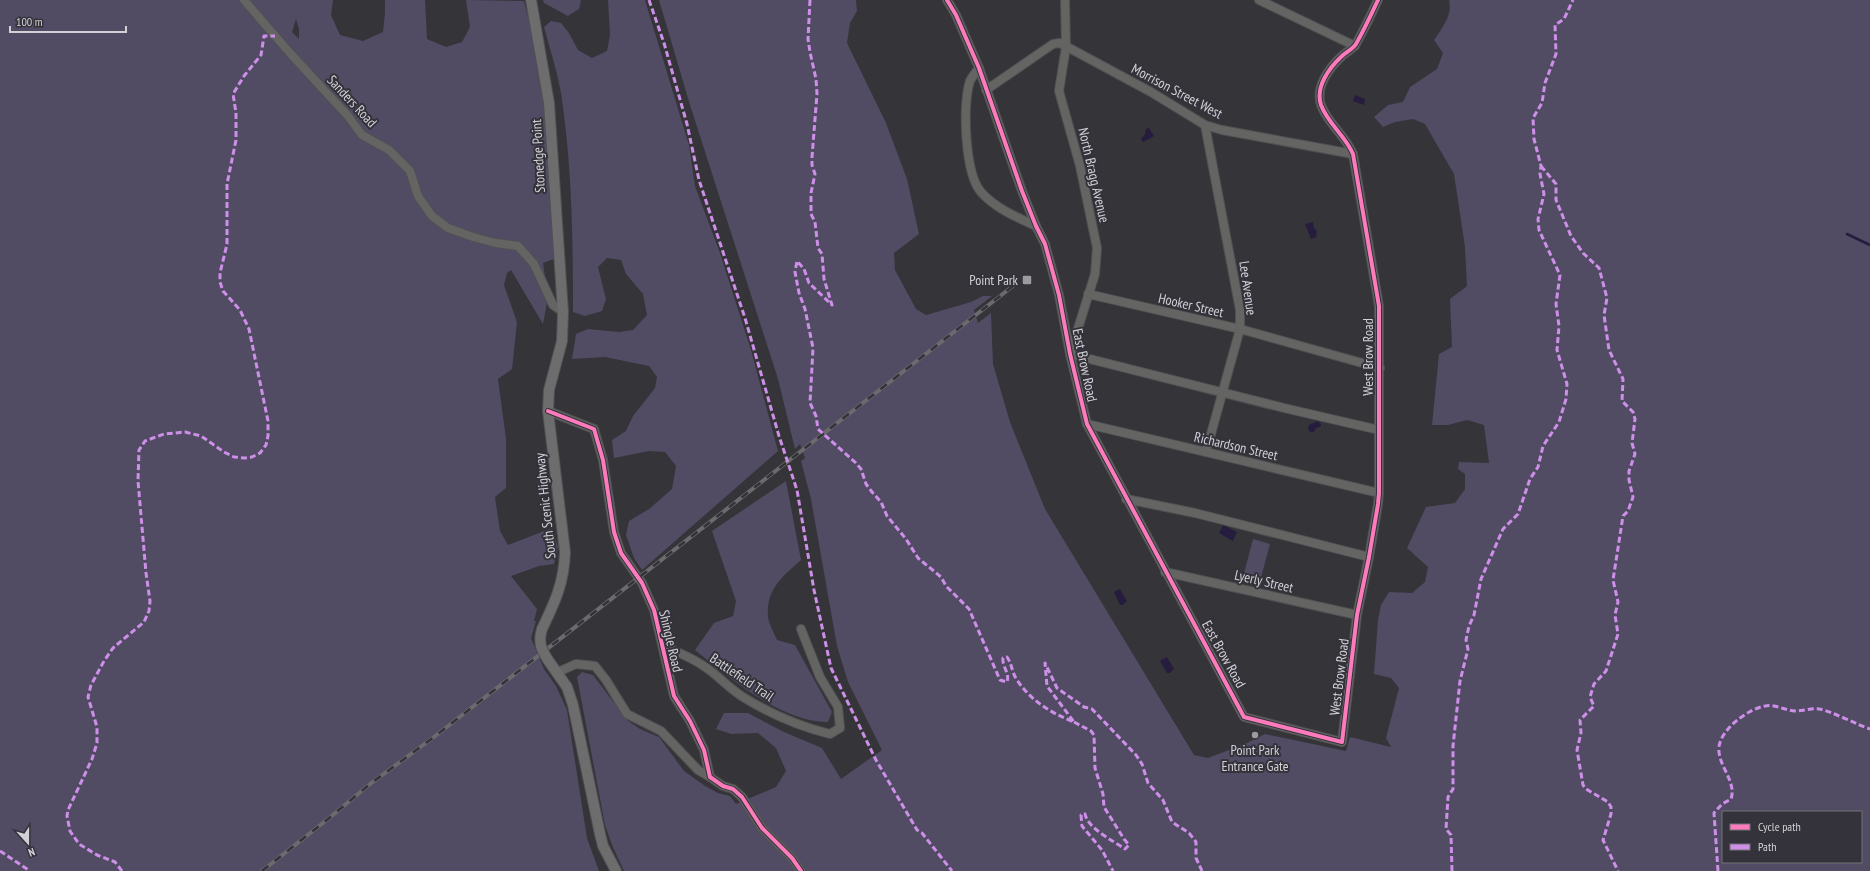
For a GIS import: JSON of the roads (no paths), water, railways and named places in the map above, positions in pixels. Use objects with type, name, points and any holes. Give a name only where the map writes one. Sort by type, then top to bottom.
[{"type":"main road","name":"Stonedge Point","points":[[531,0],[549,103],[563,312]]},
{"type":"main road","name":"South Scenic Highway","points":[[563,312],[562,341],[549,390],[548,411],[565,552],[565,572],[539,638],[541,648],[567,686],[574,705],[603,846],[616,871]]},
{"type":"street","name":"Sanders Road","points":[[244,0],[289,52],[348,116],[362,135],[389,150],[410,171],[418,196],[432,216],[448,228],[473,237],[496,243],[518,246],[534,264],[553,305],[563,312]]},
{"type":"street","name":"East Brow Road","points":[[947,0],[956,15],[979,68],[1036,226],[1045,244],[1059,295],[1070,354],[1087,424],[1126,499],[1244,717],[1342,742]]},
{"type":"street","name":"North Bragg Avenue","points":[[1065,0],[1066,47],[1059,90],[1080,166],[1097,248],[1095,274],[1070,354]]},
{"type":"street","points":[[1259,0],[1355,46]]},
{"type":"street","name":"West Brow Road","points":[[1342,742],[1357,615],[1369,557],[1379,494],[1380,368],[1378,296],[1353,154],[1342,135],[1326,116],[1320,103],[1320,90],[1324,78],[1333,66],[1342,56],[1355,46],[1378,0]]},
{"type":"street","points":[[986,90],[1053,44],[1060,43],[1066,47]]},
{"type":"street","name":"Morrison Street West","points":[[1066,47],[1151,92],[1206,125],[1222,130],[1353,154]]},
{"type":"street","points":[[979,68],[970,81],[966,102],[966,134],[970,170],[980,191],[990,201],[1011,214],[1036,226]]},
{"type":"street","name":"Lee Avenue","points":[[1206,125],[1240,310],[1240,329],[1206,452]]},
{"type":"street","name":"Hooker Street","points":[[1088,294],[1240,329],[1380,368]]},
{"type":"street","points":[[1070,354],[1379,430]]},
{"type":"street","name":"Shingle Road","points":[[548,411],[594,429],[603,460],[614,532],[621,553],[642,582],[654,610],[674,696],[690,721],[704,750],[710,777]]},
{"type":"street","name":"Richardson Street","points":[[1087,424],[1379,494]]},
{"type":"street","points":[[1126,499],[1195,513],[1369,557]]},
{"type":"street","name":"Lyerly Street","points":[[1165,572],[1357,615]]},
{"type":"street","name":"Battlefield Trail","points":[[663,646],[682,654],[710,671],[742,696],[779,717],[801,726],[830,734],[840,728],[838,707],[820,677],[801,629]]},
{"type":"street","points":[[558,672],[576,664],[595,666],[606,680],[627,714],[661,732],[698,770],[723,786],[733,789],[742,797],[762,828],[792,858],[801,871]]},
{"type":"waterway","points":[[1847,234],[1870,245]]},
{"type":"railway","points":[[262,871],[370,784],[434,737],[1013,286]]},
{"type":"place","name":"Point Park","points":[[1027,280]]},
{"type":"place","name":"Point Park Entrance Gate","points":[[1255,735]]}]
